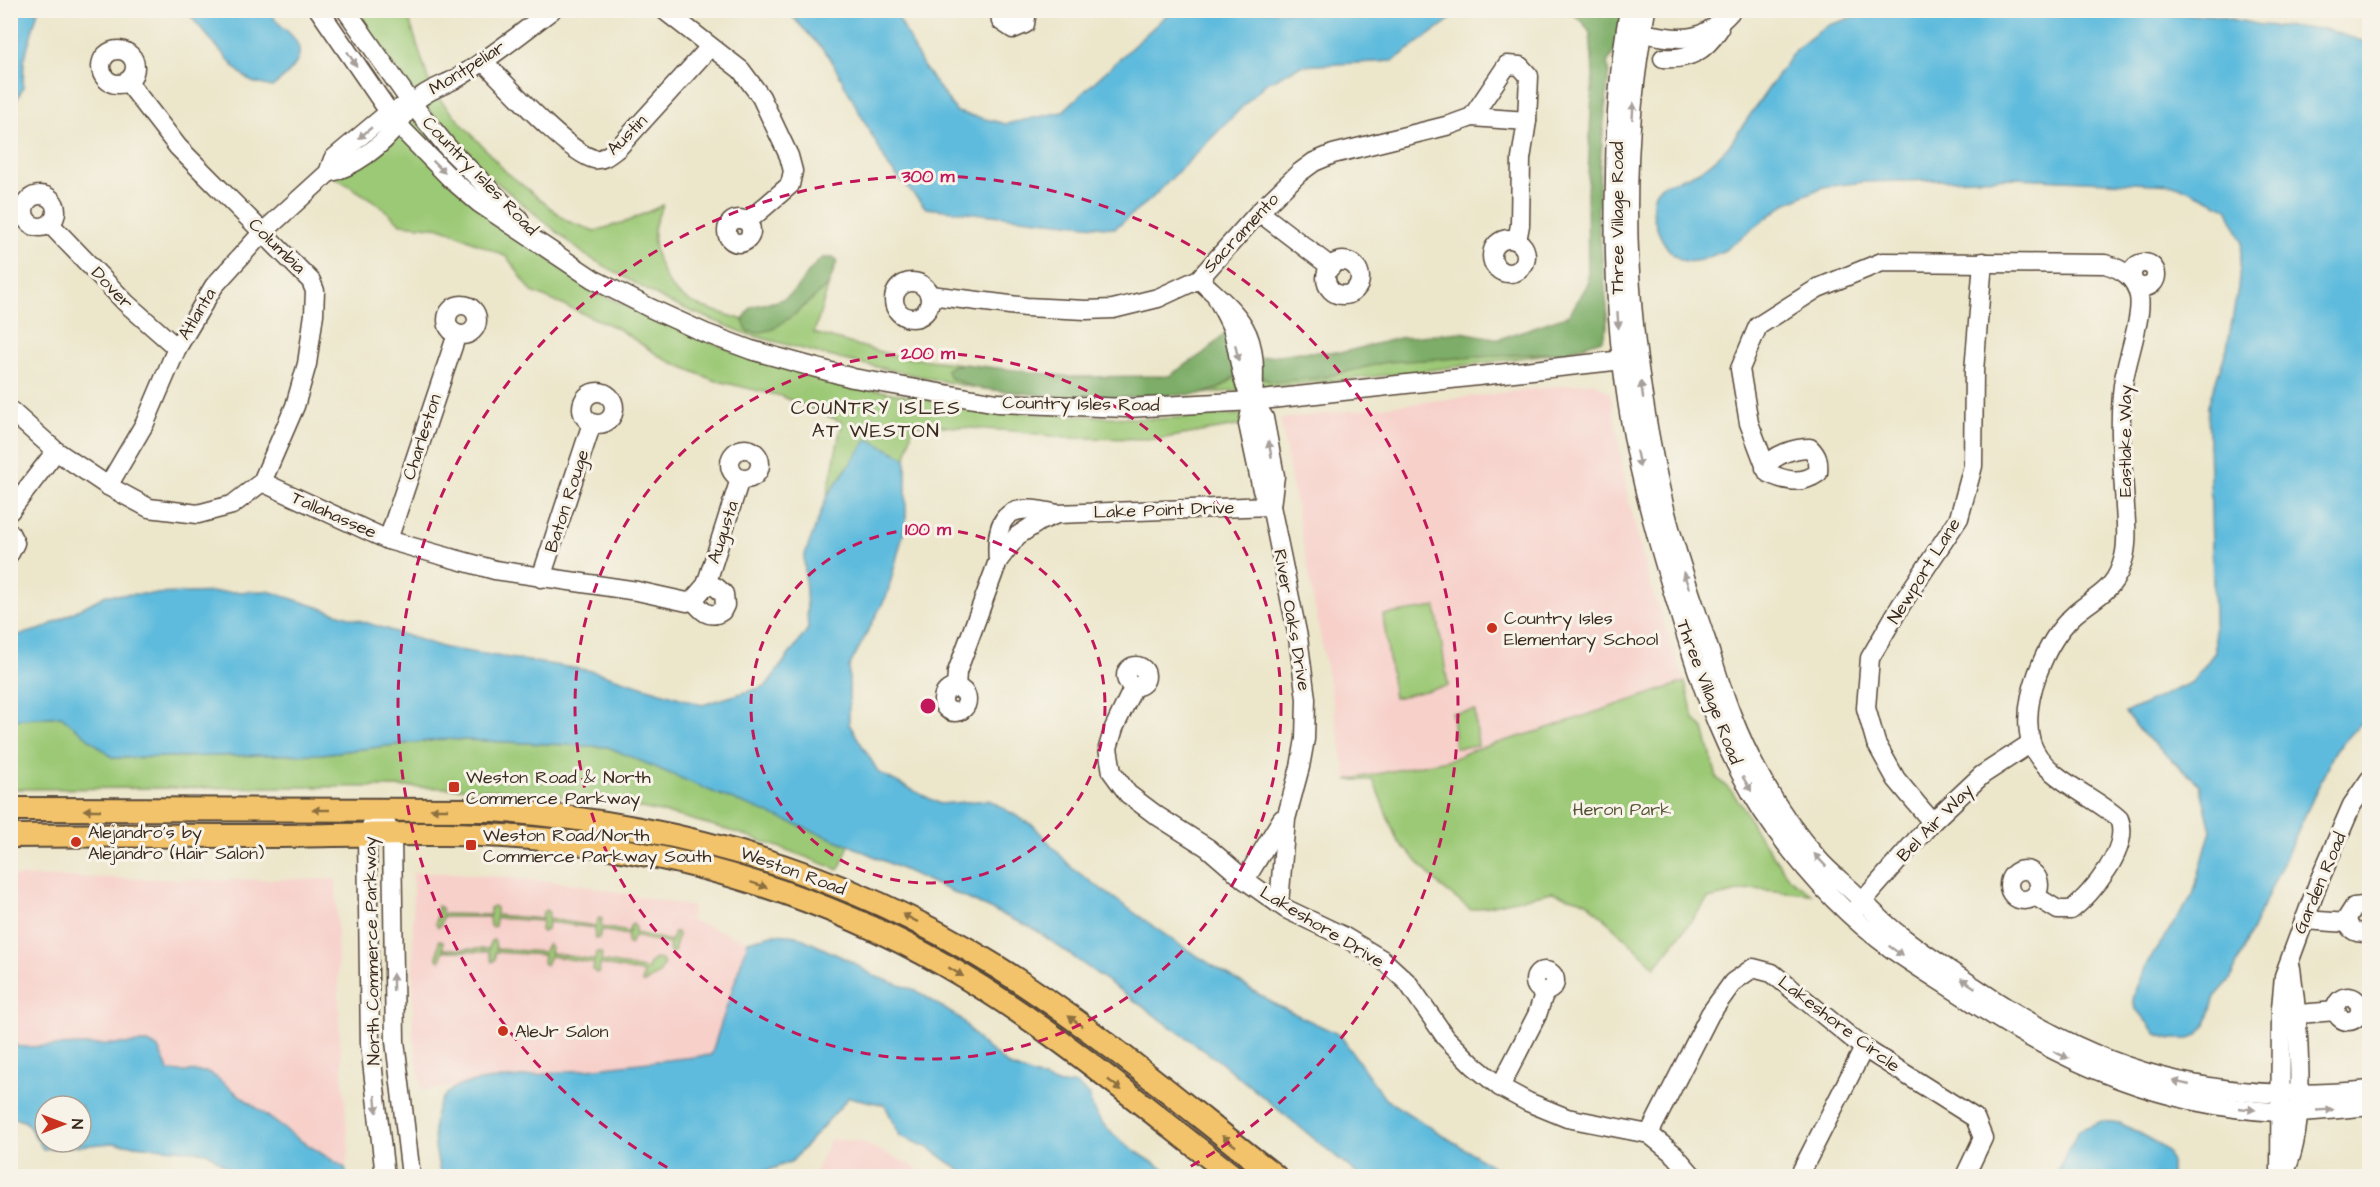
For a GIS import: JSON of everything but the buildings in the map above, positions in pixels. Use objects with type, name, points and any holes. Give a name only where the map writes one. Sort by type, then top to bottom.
[{"type":"main road","name":"Weston Road","points":[[10,809],[493,810],[560,815],[634,826],[730,849],[811,876],[861,896],[946,937],[1042,997],[1275,1176]]},
{"type":"main road","name":"Weston Road","points":[[10,836],[467,835],[529,838],[637,853],[730,875],[823,908],[891,937],[944,965],[1001,1000],[1071,1049],[1233,1176]]},
{"type":"street","name":"Country Isles Road","points":[[319,10],[393,119],[451,179],[479,203],[593,279],[705,333],[751,350],[853,378],[998,403],[1127,408],[1253,401],[1629,359]]},
{"type":"street","name":"Country Isles Road","points":[[346,10],[412,104],[449,149],[553,251]]},
{"type":"street","name":"Montpeliar","points":[[412,104],[423,95],[458,78],[552,10]]},
{"type":"street","points":[[664,10],[741,70],[761,97],[792,163],[793,177],[790,185],[747,222]]},
{"type":"street","points":[[1000,10],[1001,21],[1013,29],[1025,24],[1027,10]]},
{"type":"street","name":"Three Village Road","points":[[1629,10],[1623,52],[1615,156],[1614,223],[1616,285],[1629,359],[1647,422],[1662,495],[1681,566],[1731,715],[1755,766],[1784,814],[1818,860],[1899,935],[1996,1001],[2055,1036],[2155,1077],[2290,1103],[2370,1090]]},
{"type":"street","name":"Three Village Road","points":[[1646,10],[1635,79],[1629,158],[1631,426],[1647,500],[1692,655],[1717,723],[1740,773],[1772,826],[1810,874],[1850,915],[1892,949],[1989,1013],[2050,1049],[2106,1076],[2151,1092],[2200,1103],[2370,1106]]},
{"type":"street","points":[[1623,52],[1641,33],[1681,39],[1696,37],[1715,28],[1731,12]]},
{"type":"street","points":[[1663,58],[1685,57],[1703,49],[1731,12]]},
{"type":"street","name":"Austin","points":[[483,61],[570,147],[595,160],[605,158],[618,148],[710,47]]},
{"type":"street","points":[[1472,117],[1507,65],[1521,66],[1529,76],[1527,121],[1521,159],[1520,225],[1517,241]]},
{"type":"street","name":"Columbia","points":[[128,81],[178,147],[262,233],[303,270],[311,280],[315,291],[307,364],[295,406],[262,482]]},
{"type":"street","name":"Atlanta","points":[[108,486],[145,423],[177,348],[214,286],[262,233],[328,173],[343,170],[382,141],[393,119],[412,104]]},
{"type":"street","name":"Sacramento","points":[[930,295],[1026,307],[1086,310],[1113,309],[1158,298],[1199,279],[1259,212],[1299,173],[1314,162],[1332,154],[1450,125],[1472,117],[1527,121]]},
{"type":"street","points":[[1259,212],[1331,267]]},
{"type":"street","name":"Dover","points":[[50,224],[126,303],[177,348]]},
{"type":"street","name":"Eastlake Way","points":[[1765,468],[1749,423],[1740,369],[1758,326],[1818,288],[1882,262],[2105,264],[2116,267],[2133,279],[2140,304],[2123,385],[2121,418],[2126,534],[2124,557],[2107,591],[2075,614],[2056,636],[2040,667],[2030,701],[2031,743]]},
{"type":"street","name":"Newport Lane","points":[[1932,822],[1896,779],[1876,743],[1866,708],[1870,658],[1901,605],[1959,518],[1973,466],[1974,371],[1983,262]]},
{"type":"street","name":"River Oaks Drive","points":[[1199,279],[1217,298],[1232,327],[1241,376],[1246,390],[1264,418],[1275,476],[1271,507],[1298,637],[1306,699],[1305,739],[1284,835],[1279,904]]},
{"type":"street","name":"Charleston","points":[[388,540],[457,334]]},
{"type":"street","points":[[10,410],[56,451],[108,486],[149,508],[198,514],[232,505],[262,482]]},
{"type":"street","name":"Baton Rouge","points":[[541,578],[592,423]]},
{"type":"street","points":[[10,511],[56,451]]},
{"type":"street","name":"Augusta","points":[[705,585],[740,478]]},
{"type":"street","name":"Tallahassee","points":[[262,482],[388,540],[495,570],[637,591],[678,602],[693,600],[704,613],[709,615],[722,611],[726,605],[724,594],[716,587],[705,585]]},
{"type":"street","name":"Lake Point Drive","points":[[956,688],[957,672],[998,561],[1017,536],[1040,521],[1057,514],[1271,507]]},
{"type":"street","points":[[10,533],[15,543],[10,553]]},
{"type":"street","points":[[693,600],[705,585]]},
{"type":"street","name":"Lakeshore Drive","points":[[1134,687],[1114,728],[1108,748],[1112,772],[1128,794],[1208,848],[1245,880],[1279,904],[1343,936],[1383,960],[1408,983],[1446,1038],[1473,1065],[1500,1087],[1528,1102],[1567,1118],[1648,1134],[1675,1155],[1694,1176]]},
{"type":"street","points":[[2031,743],[2041,759],[2061,778],[2112,812],[2121,824],[2121,839],[2116,855],[2082,902],[2071,910],[2063,912],[2035,896]]},
{"type":"street","name":"Bel Air Way","points":[[1850,915],[1932,822],[1982,775],[2031,743]]},
{"type":"street","name":"Garden Road","points":[[2281,1176],[2290,1103],[2290,957],[2338,838],[2367,786]]},
{"type":"street","name":"River Oaks Drive","points":[[1245,880],[1289,804]]},
{"type":"street","name":"North Commerce Parkway","points":[[379,810],[367,836],[370,1044],[385,1176]]},
{"type":"street","name":"North Commerce Parkway","points":[[379,810],[392,836],[395,1041],[411,1176]]},
{"type":"street","points":[[2370,909],[2363,906],[2354,907],[2348,914],[2348,923],[2356,932],[2370,930]]},
{"type":"street","points":[[2304,920],[2348,923]]},
{"type":"street","name":"Lakeshore Circle","points":[[1648,1134],[1710,1014],[1732,982],[1753,968],[1772,974],[1864,1048],[1975,1118],[1983,1137],[1965,1176]]},
{"type":"street","points":[[1500,1087],[1537,1015],[1545,991]]},
{"type":"street","points":[[2289,1015],[2336,1011]]},
{"type":"street","points":[[1799,1176],[1864,1048]]},
{"type":"shaded area","name":"Country Isles Elementary School","points":[[1593,382],[1611,394],[1626,487],[1647,575],[1685,682],[1539,731],[1473,750],[1452,759],[1347,780],[1280,419]]},
{"type":"shaded area","points":[[413,873],[455,873],[578,884],[693,907],[690,920],[748,941],[711,1055],[422,1091],[413,1037]]},
{"type":"shaded area","points":[[11,876],[215,880],[336,879],[340,1045],[349,1152],[345,1168],[195,1070],[169,1071],[161,1054],[21,1047],[11,1044]]},
{"type":"shaded area","points":[[830,1139],[862,1142],[933,1176],[814,1176]]},
{"type":"green space","points":[[352,11],[387,11],[408,16],[432,91],[505,171],[567,221],[595,231],[628,221],[663,205],[654,228],[655,246],[666,278],[682,297],[698,305],[743,320],[747,330],[795,314],[829,284],[814,333],[899,357],[964,364],[952,366],[949,377],[975,388],[844,360],[747,334],[666,301],[585,255],[484,172],[419,99]]},
{"type":"green space","points":[[1569,11],[1622,11],[1620,43],[1607,63],[1609,70],[1600,163],[1598,216],[1607,308],[1607,327],[1602,340],[1565,352],[1386,362],[1321,378],[1271,382],[1260,376],[1254,364],[1263,357],[1300,352],[1344,352],[1399,338],[1461,332],[1499,339],[1569,315],[1588,284],[1587,194],[1593,72],[1590,33],[1583,22]]},
{"type":"green space","points":[[412,104],[517,236],[595,292],[744,356],[845,384],[929,400],[1025,413],[1152,419],[1250,414],[1248,424],[1159,439],[1066,438],[1014,431],[913,424],[906,458],[868,440],[827,496],[842,422],[781,396],[713,380],[664,359],[617,328],[532,292],[507,257],[443,228],[401,224],[377,203],[328,173]]},
{"type":"green space","points":[[822,258],[833,258],[837,261],[829,284],[795,314],[773,329],[758,333],[747,331],[743,320],[751,307],[776,301],[791,294]]},
{"type":"green space","points":[[1231,327],[1235,376],[1220,388],[1201,394],[1076,399],[975,388],[949,377],[947,369],[964,364],[1072,377],[1169,376],[1207,351]]},
{"type":"green space","points":[[1565,352],[1400,374],[1201,394],[1220,388],[1254,364],[1321,378],[1386,362]]},
{"type":"green space","points":[[1436,607],[1448,686],[1394,698],[1383,615]]},
{"type":"green space","name":"Heron Park","points":[[1685,682],[1694,719],[1704,729],[1717,778],[1732,792],[1745,810],[1753,827],[1789,878],[1812,894],[1751,889],[1708,899],[1655,967],[1587,902],[1552,892],[1471,910],[1441,887],[1397,840],[1373,780],[1347,780],[1452,759],[1473,750],[1539,731]]},
{"type":"green space","points":[[1475,711],[1478,746],[1455,748],[1452,713]]},
{"type":"green space","points":[[61,716],[114,758],[321,754],[445,739],[608,747],[849,845],[839,870],[739,834],[662,812],[550,794],[464,788],[11,789],[11,720]]},
{"type":"green space","points":[[438,906],[442,908],[442,914],[490,915],[490,908],[493,906],[496,908],[496,915],[542,919],[543,912],[546,910],[549,913],[548,919],[595,926],[599,918],[602,919],[601,927],[629,932],[633,924],[635,933],[671,941],[674,932],[678,935],[674,952],[671,953],[670,944],[634,936],[630,945],[627,943],[628,935],[601,930],[599,938],[595,939],[595,928],[548,922],[547,930],[543,932],[541,930],[542,921],[496,918],[495,926],[492,927],[489,917],[442,917],[441,925],[438,927],[436,924]]},
{"type":"green space","points":[[439,940],[443,942],[443,949],[489,949],[490,942],[493,940],[496,949],[544,952],[548,944],[551,947],[550,953],[595,960],[596,953],[599,952],[602,954],[601,961],[648,970],[650,963],[655,959],[662,960],[664,965],[659,974],[642,983],[644,973],[600,964],[599,972],[596,973],[593,970],[594,963],[550,956],[546,965],[543,963],[544,955],[495,952],[495,960],[492,962],[489,952],[443,951],[440,961],[437,959]]},
{"type":"water","points":[[11,10],[38,11],[24,60],[23,87],[11,111]]},
{"type":"water","points":[[186,11],[270,11],[297,43],[298,58],[285,77],[272,87],[252,82],[238,71]]},
{"type":"water","points":[[787,11],[895,11],[923,66],[957,112],[1006,124],[1062,112],[1171,11],[1459,11],[1393,61],[1300,66],[1265,84],[1150,200],[1115,228],[926,208],[889,167],[829,56]]},
{"type":"water","points":[[1861,15],[2212,15],[2261,25],[2324,29],[2369,43],[2369,706],[2364,720],[2334,753],[2230,980],[2215,997],[2205,1028],[2197,1036],[2189,1039],[2171,1039],[2157,1034],[2135,1008],[2133,1000],[2147,963],[2193,895],[2211,830],[2200,785],[2144,735],[2125,713],[2192,682],[2215,652],[2208,405],[2227,348],[2238,288],[2242,242],[2227,208],[2177,185],[2015,178],[1864,182],[1823,187],[1785,204],[1725,250],[1711,256],[1690,262],[1677,257],[1663,241],[1654,219],[1654,198],[1657,190],[1701,170],[1728,147],[1795,50],[1826,26]]},
{"type":"water","points":[[868,439],[906,458],[906,523],[887,595],[849,667],[849,724],[879,773],[940,804],[989,800],[1034,826],[1072,868],[1178,944],[1276,1005],[1340,1035],[1385,1099],[1508,1176],[1360,1176],[1219,1061],[1034,929],[849,845],[713,792],[608,747],[445,739],[321,754],[113,758],[61,716],[11,720],[11,637],[42,629],[106,595],[268,591],[445,648],[593,671],[702,705],[766,686],[808,629],[804,557],[827,496]]},
{"type":"water","points":[[776,934],[797,936],[852,962],[874,976],[917,991],[962,1020],[979,1041],[1009,1066],[1060,1085],[1075,1084],[1089,1095],[1100,1120],[1111,1132],[1175,1176],[968,1176],[929,1148],[900,1136],[885,1105],[849,1097],[792,1161],[754,1176],[441,1176],[436,1155],[435,1120],[442,1099],[450,1091],[464,1084],[484,1081],[711,1055],[748,941]]},
{"type":"water","points":[[148,1043],[158,1048],[169,1071],[210,1073],[298,1139],[345,1168],[347,1176],[238,1176],[207,1152],[113,1143],[93,1145],[93,1094],[33,1094],[33,1133],[26,1122],[11,1117],[11,1044],[21,1047]]},
{"type":"water","points":[[2102,1121],[2120,1123],[2154,1141],[2167,1151],[2171,1163],[2171,1176],[2055,1176],[2079,1130]]},
{"type":"place","name":"Country Isles Elementary School","points":[[1492,628]]},
{"type":"place","name":"Weston Road & North Commerce Parkway","points":[[454,787]]},
{"type":"place","name":"Alejandro’s by Alejandro (Hair Salon)","points":[[76,842]]},
{"type":"place","name":"Weston Road/North Commerce Parkway South","points":[[471,845]]},
{"type":"place","name":"AleJr Salon","points":[[503,1031]]},
{"type":"district","name":"COUNTRY ISLES AT WESTON","points":[[876,420]]}]
